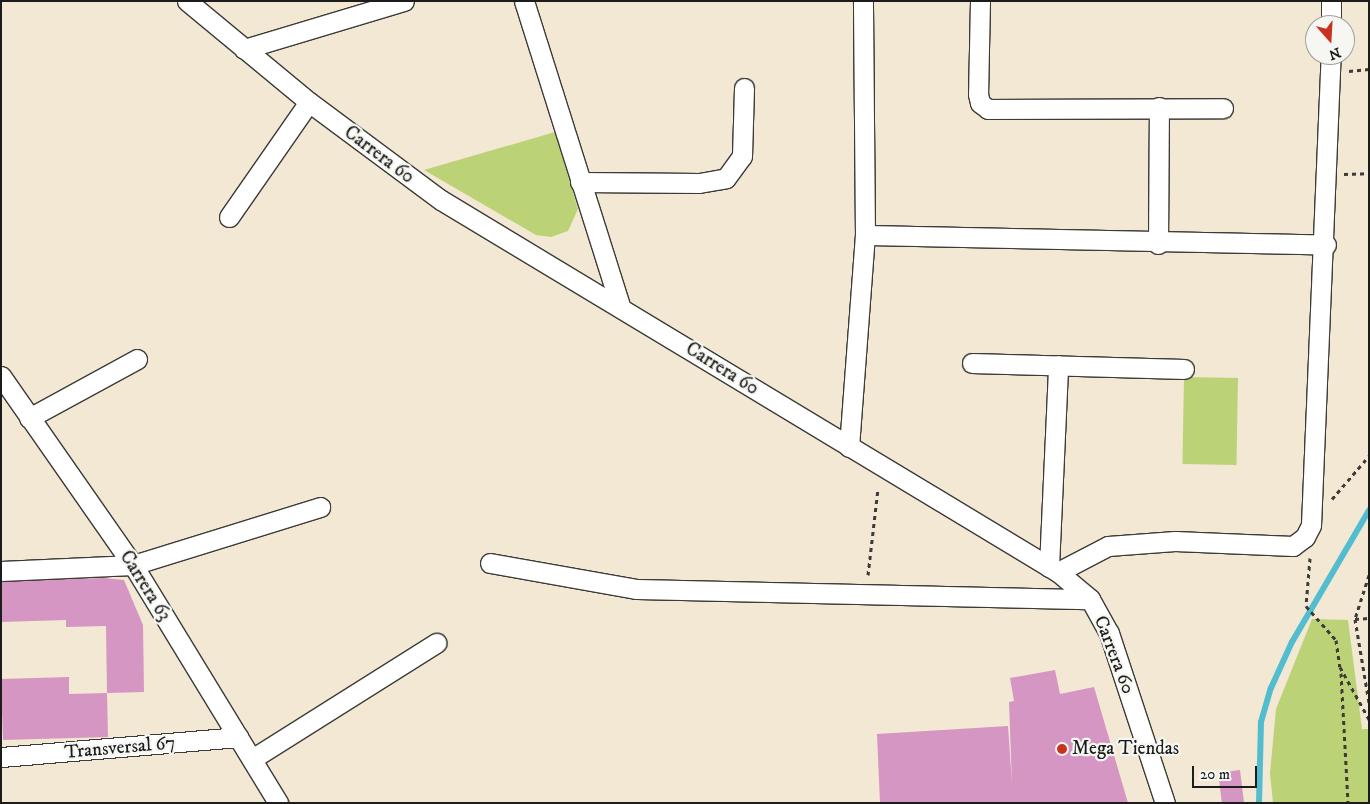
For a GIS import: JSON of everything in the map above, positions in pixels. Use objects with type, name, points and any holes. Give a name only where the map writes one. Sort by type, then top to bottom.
[{"type":"street","name":"Carrera 60","points":[[186,1],[309,102],[440,200],[538,262],[620,306],[883,468],[1054,569],[1090,599],[1109,633],[1165,803]]},
{"type":"street","points":[[244,49],[404,1]]},
{"type":"street","points":[[524,1],[620,306]]},
{"type":"street","points":[[849,447],[865,235],[863,1]]},
{"type":"street","points":[[980,1],[978,94],[980,103],[988,109],[1223,108]]},
{"type":"street","points":[[1331,15],[1332,1]]},
{"type":"street","points":[[1058,365],[1054,569],[1108,546],[1175,541],[1293,546],[1305,537],[1312,525],[1326,245],[1331,65]]},
{"type":"street","points":[[580,182],[699,183],[726,178],[742,156],[744,88]]},
{"type":"street","points":[[229,217],[309,102]]},
{"type":"street","points":[[1158,244],[1159,107]]},
{"type":"street","points":[[865,235],[1158,244],[1326,245]]},
{"type":"street","points":[[29,418],[137,359]]},
{"type":"street","points":[[972,363],[1184,369]]},
{"type":"street","name":"Carrera 63","points":[[1,376],[133,565],[278,803]]},
{"type":"street","points":[[1,571],[133,565],[320,507]]},
{"type":"street","points":[[490,563],[636,589],[871,596],[1090,599]]},
{"type":"street","points":[[252,759],[436,643]]},
{"type":"street","name":"Transversal 67","points":[[1,757],[238,737]]},
{"type":"path","points":[[1328,176],[1369,172]]},
{"type":"path","points":[[1312,525],[1369,456]]},
{"type":"path","points":[[871,596],[869,546],[883,468]]},
{"type":"path","points":[[1369,576],[1355,619],[1369,703]]},
{"type":"path","points":[[1308,591],[1306,606],[1336,640],[1341,670],[1348,803]]},
{"type":"path","points":[[1355,619],[1369,618]]},
{"type":"path","points":[[1341,670],[1369,719]]},
{"type":"green space","points":[[555,132],[578,209],[568,231],[551,237],[536,235],[424,170]]},
{"type":"green space","points":[[1184,377],[1238,378],[1236,465],[1182,464]]},
{"type":"green space","points":[[1312,619],[1348,620],[1362,729],[1369,729],[1369,803],[1273,803],[1270,773],[1276,709]]},
{"type":"building","points":[[104,578],[124,580],[143,625],[144,692],[107,693],[106,626],[66,627],[66,620],[1,622],[1,581]]},
{"type":"building","points":[[1055,670],[1060,694],[1094,687],[1128,803],[880,803],[877,734],[1008,726],[1012,784],[1009,702],[1014,701],[1010,678]]},
{"type":"building","points":[[69,677],[69,694],[107,693],[108,737],[3,740],[1,679]]},
{"type":"building","points":[[1240,770],[1244,803],[1222,803],[1218,773]]},
{"type":"waterway","points":[[1259,803],[1261,722],[1271,688],[1292,642],[1369,510]]},
{"type":"place","name":"Mega Tiendas","points":[[1062,749]]}]
